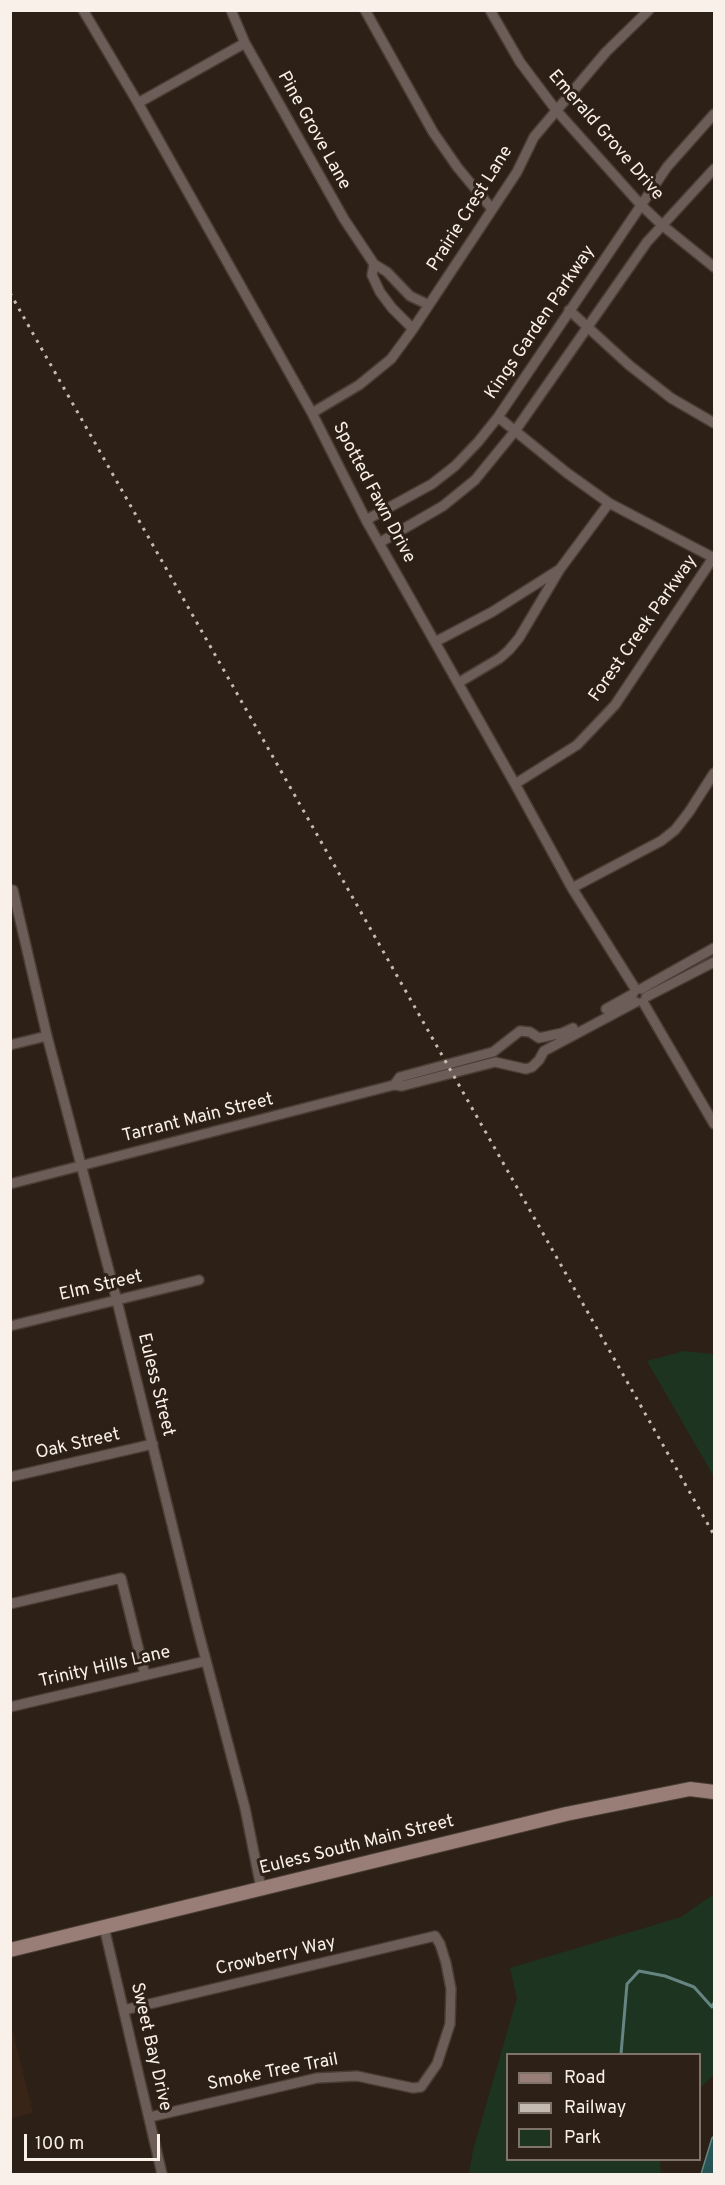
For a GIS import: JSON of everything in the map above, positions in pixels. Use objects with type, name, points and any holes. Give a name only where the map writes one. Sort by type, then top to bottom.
[{"type":"street","name":"Spotted Fawn Drive","points":[[83,10],[138,103],[312,413],[366,520],[572,888],[714,1124]]},
{"type":"street","name":"Pine Grove Lane","points":[[231,10],[246,43],[344,219],[374,264],[387,272],[410,296],[429,305]]},
{"type":"street","points":[[366,10],[433,132],[458,168],[492,209]]},
{"type":"street","name":"Emerald Grove Drive","points":[[490,10],[520,62],[556,110],[640,204],[714,267]]},
{"type":"street","name":"Prairie Crest Lane","points":[[312,413],[359,385],[391,359],[518,172],[534,137],[606,52],[649,10]]},
{"type":"street","points":[[138,103],[246,43]]},
{"type":"street","name":"Kings Garden Parkway","points":[[366,520],[432,484],[455,466],[498,417],[640,204],[667,167],[714,114]]},
{"type":"street","points":[[379,543],[443,506],[459,494],[488,464],[515,431],[630,264],[662,225],[714,169]]},
{"type":"street","name":"Pine Grove Lane","points":[[374,264],[372,275],[380,292],[413,329]]},
{"type":"street","points":[[569,310],[629,365],[671,398],[714,423]]},
{"type":"street","points":[[498,417],[567,473],[609,503],[714,558]]},
{"type":"street","points":[[458,683],[500,658],[509,650],[519,638],[560,569],[609,503]]},
{"type":"street","name":"Forest Creek Parkway","points":[[515,784],[577,745],[615,705],[714,558]]},
{"type":"street","points":[[435,642],[492,612],[560,569]]},
{"type":"street","points":[[572,888],[661,841],[675,830],[714,773]]},
{"type":"street","name":"Euless Street","points":[[12,891],[245,1808],[261,1888]]},
{"type":"street","points":[[450,1069],[495,1062],[526,1069],[532,1067],[544,1051],[620,1009],[714,948]]},
{"type":"street","points":[[538,1038],[562,1033],[714,962]]},
{"type":"street","points":[[450,1069],[493,1052],[520,1031],[530,1032],[538,1038],[544,1051]]},
{"type":"street","points":[[10,1045],[48,1036]]},
{"type":"street","name":"Tarrant Main Street","points":[[10,1184],[394,1085],[400,1077],[450,1069]]},
{"type":"street","name":"Elm Street","points":[[10,1326],[199,1280]]},
{"type":"street","name":"Oak Street","points":[[10,1477],[153,1444]]},
{"type":"street","points":[[10,1604],[121,1578],[145,1676]]},
{"type":"street","name":"Trinity Hills Lane","points":[[10,1707],[206,1661]]},
{"type":"street","name":"Euless South Main Street","points":[[10,1950],[555,1817],[690,1789],[714,1792]]},
{"type":"street","name":"Sweet Bay Drive","points":[[104,1927],[150,2117],[159,2174]]},
{"type":"street","name":"Crowberry Way","points":[[124,2010],[435,1936]]},
{"type":"street","name":"Smoke Tree Trail","points":[[150,2117],[316,2078],[357,2076],[413,2088],[421,2087],[437,2064],[450,2024],[451,1989],[440,1944],[435,1936]]},
{"type":"shaded area","points":[[11,2024],[33,2113],[10,2118]]},
{"type":"green space","points":[[684,1351],[714,1354],[714,1477],[647,1361]]},
{"type":"green space","points":[[714,1894],[714,2075],[701,2087],[701,2053],[506,2053],[506,2161],[660,2161],[661,2174],[469,2174],[473,2150],[517,1998],[510,1968],[681,1917]]},
{"type":"water","points":[[714,2136],[714,2174],[701,2174],[712,2138]]},
{"type":"waterway","points":[[621,2053],[627,1984],[639,1971],[665,1976],[694,1987],[712,2007],[714,2003]]},
{"type":"railway","points":[[10,293],[714,1535]]}]
